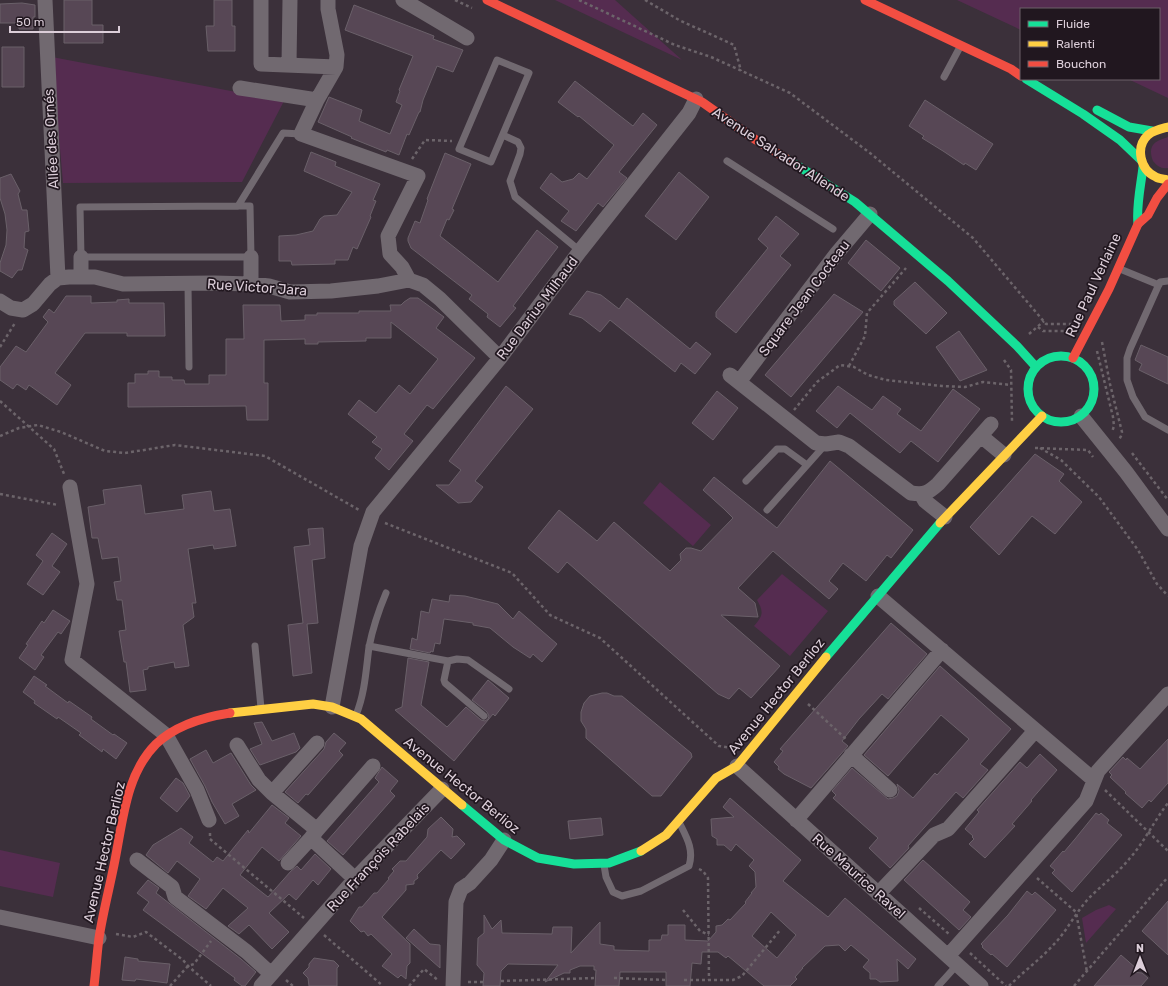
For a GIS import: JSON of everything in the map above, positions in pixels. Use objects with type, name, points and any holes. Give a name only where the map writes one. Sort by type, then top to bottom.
[{"type":"street","name":"Allée des Ornés","points":[[45,0],[58,278]]},
{"type":"street","points":[[261,0],[261,64],[336,67]]},
{"type":"street","points":[[289,64],[290,0]]},
{"type":"street","points":[[328,0],[328,9],[337,55],[336,67],[317,100],[301,134],[418,176],[388,236],[390,254],[402,267],[409,280],[423,285],[440,299],[500,358]]},
{"type":"street","name":"Avenue Salvador Allende","points":[[487,0],[696,99],[756,140],[855,202],[948,281],[1017,346],[1036,367]]},
{"type":"street","points":[[503,0],[518,15]]},
{"type":"street","points":[[864,0],[1011,69],[1020,75]]},
{"type":"street","points":[[881,0],[1020,68]]},
{"type":"street","points":[[407,1],[467,38]]},
{"type":"street","points":[[1028,80],[1083,114],[1120,140],[1154,177],[1160,180],[1168,180]]},
{"type":"street","points":[[1044,80],[1055,86]]},
{"type":"street","points":[[240,88],[317,100]]},
{"type":"street","name":"Rue Darius Milhaud","points":[[366,512],[500,358],[580,251],[689,113],[696,99]]},
{"type":"street","points":[[1092,107],[1129,127],[1152,131],[1159,128],[1168,127]]},
{"type":"street","name":"Rue Paul Verlaine","points":[[1138,224],[1137,213],[1141,191],[1142,164],[1140,147],[1147,135],[1152,131]]},
{"type":"street","name":"Rue Paul Verlaine","points":[[1074,358],[1138,224],[1148,215],[1157,198],[1168,184]]},
{"type":"street","name":"Square Jean Cocteau","points":[[786,419],[734,379],[837,252],[870,214]]},
{"type":"street","points":[[80,257],[81,276]]},
{"type":"street","points":[[251,257],[251,284]]},
{"type":"street","name":"Rue Victor Jara","points":[[58,278],[95,276],[123,284],[251,284],[269,286],[290,292],[324,291],[378,286],[409,280]]},
{"type":"street","points":[[0,301],[12,308],[23,310],[33,304],[50,284],[58,278]]},
{"type":"street","points":[[1057,356],[1074,358],[1089,371],[1093,380],[1094,390],[1092,400],[1088,409],[1071,421],[1051,421],[1035,410],[1030,402],[1028,384],[1031,375],[1036,367],[1042,362],[1057,356]]},
{"type":"street","name":"Avenue Hector Berlioz","points":[[94,986],[100,934],[129,791],[140,764],[155,745],[166,735],[183,726],[216,715],[314,704],[332,707],[361,719],[504,840],[538,858],[574,864],[609,863],[638,853],[666,835],[716,778],[737,766],[796,693],[945,516],[1042,416]]},
{"type":"street","points":[[1080,416],[1121,466],[1168,529]]},
{"type":"street","points":[[786,419],[816,443],[826,444],[839,442],[850,446],[912,493],[921,494],[929,492],[938,484],[991,424]]},
{"type":"street","points":[[981,436],[1004,455]]},
{"type":"street","points":[[70,487],[87,584],[72,660],[166,735],[197,790],[209,820]]},
{"type":"street","points":[[921,494],[925,502],[945,516]]},
{"type":"street","points":[[332,707],[366,512]]},
{"type":"street","points":[[878,596],[1094,780]]},
{"type":"street","points":[[796,820],[942,650]]},
{"type":"street","points":[[952,960],[1026,868],[1086,801],[1098,771],[1168,694]]},
{"type":"street","points":[[878,894],[934,835],[948,829],[1033,733]]},
{"type":"street","points":[[272,793],[316,743]]},
{"type":"street","points":[[237,745],[259,780],[314,834],[355,879]]},
{"type":"street","points":[[854,752],[890,790]]},
{"type":"street","points":[[288,863],[373,766]]},
{"type":"street","name":"Rue Maurice Ravel","points":[[737,766],[981,986]]},
{"type":"street","name":"Rue François Rabelais","points":[[261,986],[355,879],[442,788]]},
{"type":"street","points":[[453,986],[456,902],[461,889],[470,883],[491,860],[504,840]]},
{"type":"street","points":[[137,860],[172,887],[175,897],[247,952],[271,974]]},
{"type":"street","points":[[0,917],[100,934]]},
{"type":"lane","points":[[944,77],[961,46]]},
{"type":"lane","points":[[497,60],[529,73],[491,162],[459,149],[463,141],[497,60]]},
{"type":"lane","points":[[238,206],[283,134],[301,134]]},
{"type":"lane","points":[[502,135],[518,142],[521,148],[510,181],[515,197],[580,251]]},
{"type":"lane","points":[[727,161],[833,229]]},
{"type":"lane","points":[[238,206],[250,206],[251,257],[80,257],[80,207],[238,206]]},
{"type":"lane","points":[[1118,268],[1159,285]]},
{"type":"lane","points":[[1168,281],[1160,282],[1127,358],[1127,380],[1133,396],[1145,417],[1168,430]]},
{"type":"lane","points":[[188,283],[189,367]]},
{"type":"lane","points":[[766,510],[826,444]]},
{"type":"lane","points":[[746,481],[777,449],[785,449],[807,465]]},
{"type":"lane","points":[[355,717],[361,702],[369,646],[375,619],[386,593]]},
{"type":"lane","points":[[255,646],[261,710]]},
{"type":"lane","points":[[369,646],[448,662],[457,659],[468,660],[509,689]]},
{"type":"lane","points":[[448,662],[444,680],[445,683],[484,716]]},
{"type":"lane","points":[[604,863],[606,877],[613,892],[622,896],[641,891],[689,866],[691,859],[690,845],[679,821]]},
{"type":"lane","points":[[938,986],[952,960]]},
{"type":"path","points":[[579,0],[675,44],[711,57],[790,93],[870,153],[973,238],[1046,324],[1076,324]]},
{"type":"path","points":[[645,0],[679,20],[734,44],[741,71]]},
{"type":"path","points":[[404,172],[425,140],[463,141]]},
{"type":"path","points":[[849,366],[865,336],[867,313],[906,268]]},
{"type":"path","points":[[0,347],[23,310]]},
{"type":"path","points":[[1037,327],[1043,331],[1068,331],[1074,333]]},
{"type":"path","points":[[1101,339],[1122,432],[1120,439],[1124,445]]},
{"type":"path","points":[[1097,350],[1113,417],[1113,431],[1110,436]]},
{"type":"path","points":[[786,419],[817,382],[840,365],[854,367],[868,375],[886,380],[965,387],[983,382],[1011,385]]},
{"type":"path","points":[[0,400],[54,449],[70,487]]},
{"type":"path","points":[[0,436],[19,428],[38,425],[61,432],[105,451],[125,453],[175,446],[265,456],[366,512]]},
{"type":"path","points":[[1040,448],[1061,460],[1099,497],[1138,550],[1157,584],[1168,596]]},
{"type":"path","points":[[1129,450],[1168,500]]},
{"type":"path","points":[[0,494],[74,508]]},
{"type":"path","points":[[387,524],[512,573],[550,615],[600,638],[719,746],[751,750]]},
{"type":"path","points":[[796,693],[854,752]]},
{"type":"path","points":[[1094,780],[1168,851]]},
{"type":"path","points":[[1010,986],[1057,942],[1076,912],[1102,884],[1129,860],[1149,833],[1168,803]]},
{"type":"path","points":[[209,820],[210,839],[383,986]]},
{"type":"path","points":[[689,866],[703,871],[708,878],[709,980]]},
{"type":"path","points":[[1026,868],[1076,912],[1087,972]]},
{"type":"path","points":[[1074,986],[1168,877]]},
{"type":"path","points":[[683,910],[700,931],[709,935]]},
{"type":"path","points":[[684,980],[733,980],[742,976],[781,929]]},
{"type":"path","points":[[170,986],[188,966],[194,964],[219,931]]},
{"type":"path","points":[[100,934],[133,937],[146,932],[183,960],[211,986]]},
{"type":"path","points":[[501,981],[596,978]]},
{"type":"path","points":[[614,978],[666,980]]},
{"type":"shaded area","points":[[555,0],[615,0],[682,60]]},
{"type":"shaded area","points":[[957,0],[1168,0],[1168,98],[1130,80],[1160,80],[1160,8],[1020,8],[1020,30]]},
{"type":"shaded area","points":[[52,57],[284,101],[242,182],[63,183]]},
{"type":"shaded area","points":[[1168,137],[1168,168],[1161,168],[1153,161],[1151,151],[1153,144]]},
{"type":"shaded area","points":[[660,482],[711,525],[693,546],[643,503]]},
{"type":"shaded area","points":[[782,574],[828,611],[790,656],[754,626],[762,614],[757,600]]},
{"type":"shaded area","points":[[0,850],[60,863],[53,897],[0,886]]},
{"type":"shaded area","points":[[1109,905],[1116,909],[1086,943],[1082,918]]},
{"type":"building","points":[[64,0],[92,0],[92,25],[103,25],[103,43],[64,43]]},
{"type":"building","points":[[214,0],[232,0],[232,26],[235,26],[235,51],[208,51],[206,26],[214,26]]},
{"type":"building","points":[[22,3],[35,5],[33,29],[19,29],[19,23],[0,23],[0,4]]},
{"type":"building","points":[[354,5],[434,36],[433,39],[463,50],[453,72],[437,66],[423,100],[420,112],[409,135],[407,134],[399,155],[387,150],[386,152],[351,138],[352,137],[318,122],[329,97],[362,110],[359,121],[390,134],[402,105],[396,102],[400,91],[399,90],[413,56],[345,30]]},
{"type":"building","points":[[2,47],[24,47],[24,87],[2,87]]},
{"type":"building","points":[[575,81],[633,126],[643,113],[657,125],[619,172],[627,178],[603,207],[598,203],[576,231],[561,221],[569,211],[540,188],[551,173],[562,182],[573,179],[579,173],[587,179],[614,145],[579,116],[578,117],[558,102]]},
{"type":"building","points":[[925,100],[993,144],[976,170],[965,163],[964,165],[922,138],[924,136],[909,126]]},
{"type":"building","points":[[311,152],[336,162],[335,166],[380,184],[373,200],[376,201],[370,216],[371,217],[357,249],[353,247],[348,260],[335,260],[335,264],[292,265],[291,261],[279,261],[279,236],[296,235],[313,231],[320,219],[324,216],[337,215],[352,192],[304,171]]},
{"type":"building","points":[[445,153],[471,164],[452,209],[454,210],[449,220],[447,219],[440,236],[498,282],[537,230],[558,247],[513,306],[516,308],[500,327],[487,317],[488,314],[469,299],[472,295],[411,248],[408,241],[415,221],[420,223],[428,200],[427,199]]},
{"type":"building","points":[[679,172],[709,197],[676,240],[645,216]]},
{"type":"building","points":[[11,174],[20,191],[18,194],[22,210],[27,210],[29,231],[25,232],[24,248],[28,250],[22,270],[18,270],[12,278],[0,271],[0,263],[6,245],[7,230],[5,214],[0,198],[0,178]]},
{"type":"building","points":[[776,216],[799,234],[780,256],[791,265],[736,333],[716,317],[716,312],[768,248],[758,239]]},
{"type":"building","points":[[866,240],[900,268],[881,291],[848,263]]},
{"type":"building","points":[[915,282],[947,313],[926,334],[894,305],[894,301]]},
{"type":"building","points":[[587,291],[601,295],[619,309],[627,298],[690,349],[696,342],[711,354],[695,374],[681,363],[675,372],[610,320],[600,332],[582,318],[569,314]]},
{"type":"building","points":[[834,294],[863,312],[791,397],[765,375]]},
{"type":"building","points":[[66,296],[91,296],[91,303],[117,302],[117,300],[129,299],[129,303],[164,303],[165,336],[127,336],[127,333],[85,333],[55,373],[71,385],[57,405],[29,385],[26,390],[17,384],[13,389],[0,380],[0,367],[16,346],[26,352],[48,322],[43,317],[49,309],[54,313]]},
{"type":"building","points":[[410,298],[418,298],[444,317],[436,328],[475,358],[433,409],[427,405],[404,434],[413,441],[389,470],[375,458],[382,449],[372,442],[377,437],[348,414],[359,400],[376,413],[399,385],[410,394],[438,359],[391,322],[391,338],[366,338],[366,341],[318,342],[318,344],[305,344],[305,339],[264,340],[264,383],[268,383],[268,420],[247,420],[246,406],[128,407],[128,383],[135,383],[135,374],[148,374],[148,371],[159,371],[159,377],[172,377],[172,380],[184,380],[185,384],[209,384],[209,375],[226,375],[226,339],[244,339],[243,305],[280,305],[281,321],[305,320],[305,315],[317,315],[317,313],[391,311],[390,305],[401,305]]},
{"type":"building","points":[[959,331],[987,370],[960,381],[936,347]]},
{"type":"building","points":[[1141,345],[1168,357],[1168,384],[1139,370],[1142,364],[1135,360]]},
{"type":"building","points":[[506,386],[533,409],[475,481],[483,487],[471,502],[458,503],[436,485],[449,485],[461,470],[449,461]]},
{"type":"building","points":[[838,386],[872,410],[883,396],[901,409],[897,414],[921,431],[953,389],[980,409],[938,462],[911,441],[900,453],[850,413],[837,428],[816,411]]},
{"type":"building","points":[[717,391],[738,408],[713,440],[692,423]]},
{"type":"building","points":[[1035,454],[1064,474],[1059,481],[1082,502],[1055,534],[1032,516],[999,555],[970,527]]},
{"type":"building","points":[[830,461],[913,530],[891,558],[887,555],[866,581],[843,563],[829,581],[838,589],[829,599],[773,551],[738,588],[755,603],[758,617],[721,615],[780,666],[751,698],[739,688],[729,699],[718,694],[567,562],[558,573],[528,548],[559,510],[597,541],[614,522],[670,571],[681,560],[680,554],[686,548],[701,551],[733,518],[703,490],[714,477],[777,528]]},
{"type":"building","points":[[141,485],[145,514],[184,509],[182,495],[211,491],[214,511],[230,509],[236,546],[214,549],[213,545],[188,549],[196,603],[192,603],[194,617],[183,625],[189,666],[175,668],[174,662],[148,667],[148,669],[143,670],[146,690],[130,692],[126,662],[124,662],[119,631],[126,630],[122,600],[117,600],[114,582],[121,581],[118,557],[102,559],[98,538],[92,538],[88,507],[105,504],[103,490]]},
{"type":"building","points":[[323,528],[325,558],[312,560],[318,623],[307,624],[312,673],[293,676],[288,625],[303,623],[294,547],[310,545],[308,529]]},
{"type":"building","points":[[52,533],[67,544],[52,566],[60,572],[43,595],[27,584],[43,561],[36,555]]},
{"type":"building","points":[[450,595],[465,596],[498,604],[513,619],[519,611],[557,644],[542,662],[533,654],[530,658],[513,647],[490,628],[473,625],[473,623],[444,619],[440,644],[435,643],[433,652],[431,651],[430,653],[410,649],[412,638],[417,640],[421,611],[429,613],[432,599],[449,602]]},
{"type":"building","points":[[53,610],[70,621],[61,634],[58,632],[41,655],[44,657],[35,670],[19,658],[28,645],[26,644],[42,621],[44,623]]},
{"type":"building","points":[[891,623],[927,654],[888,699],[882,694],[859,719],[842,741],[848,746],[811,788],[784,774],[778,769],[779,767],[774,762],[783,751],[780,749]]},
{"type":"building","points":[[408,658],[429,662],[421,705],[447,727],[466,707],[481,720],[485,721],[488,719],[489,716],[487,712],[472,700],[488,680],[509,698],[495,716],[493,714],[454,761],[395,710],[402,707]]},
{"type":"building","points":[[940,666],[1011,729],[980,764],[988,770],[963,798],[956,792],[908,846],[909,848],[890,868],[869,848],[878,838],[833,798],[836,795],[832,791],[852,768],[888,799],[897,796],[899,791],[897,784],[913,798],[935,773],[937,775],[969,739],[941,715],[888,776],[864,755]]},
{"type":"building","points":[[34,676],[68,703],[69,701],[92,717],[91,719],[113,735],[114,734],[127,743],[116,759],[103,749],[102,752],[79,735],[81,733],[34,703],[35,701],[23,692]]},
{"type":"building","points":[[602,693],[622,696],[691,753],[692,757],[661,796],[652,796],[586,738],[586,729],[581,721],[581,712],[584,703],[590,696]]},
{"type":"building","points":[[262,722],[272,741],[294,733],[300,748],[296,752],[260,765],[250,749],[262,744],[254,723]]},
{"type":"building","points":[[334,733],[346,743],[339,751],[343,755],[308,795],[306,794],[298,803],[285,792],[324,749],[326,742]]},
{"type":"building","points":[[1168,739],[1168,783],[1151,802],[1149,800],[1142,808],[1110,777],[1112,775],[1109,772],[1123,757],[1126,760],[1127,758],[1140,769]]},
{"type":"building","points":[[206,750],[213,763],[231,753],[251,785],[256,790],[232,804],[239,816],[225,824],[190,759]]},
{"type":"building","points":[[1040,754],[1057,770],[1012,824],[1015,826],[985,858],[969,844],[974,839],[972,837],[973,836],[965,829],[979,812],[977,810],[1020,762],[1027,768]]},
{"type":"building","points":[[382,767],[398,781],[390,791],[395,796],[343,855],[327,841],[379,782],[375,778]]},
{"type":"building","points":[[176,778],[183,783],[190,796],[177,812],[160,798]]},
{"type":"building","points":[[730,798],[801,860],[783,881],[828,917],[845,898],[916,959],[908,969],[897,959],[898,981],[880,982],[876,979],[870,979],[870,973],[863,967],[869,960],[851,945],[845,951],[839,945],[825,946],[802,968],[795,977],[797,979],[790,986],[764,986],[728,956],[726,958],[718,952],[702,952],[701,964],[692,963],[690,986],[666,986],[666,972],[620,972],[619,986],[595,986],[596,970],[594,970],[594,966],[580,966],[570,970],[570,973],[564,973],[545,982],[558,965],[508,964],[501,971],[500,986],[483,986],[484,973],[477,965],[478,938],[484,933],[484,915],[492,929],[501,920],[502,933],[552,934],[553,927],[572,927],[571,953],[600,922],[600,944],[614,946],[614,950],[649,951],[649,940],[661,940],[662,935],[668,935],[668,925],[685,925],[685,940],[708,941],[716,932],[716,926],[722,925],[728,919],[730,920],[746,903],[745,902],[756,887],[755,872],[749,866],[754,860],[736,844],[731,851],[724,845],[717,845],[717,839],[712,836],[711,819],[734,817],[723,807]],"holes":[[[771,912],[796,935],[777,958],[752,936]]]},
{"type":"building","points":[[272,805],[289,818],[285,823],[301,836],[279,861],[262,847],[240,875],[268,897],[291,871],[297,866],[301,870],[315,854],[331,869],[318,885],[313,880],[296,900],[289,894],[269,913],[289,932],[272,949],[249,925],[239,934],[228,926],[248,908],[223,888],[206,909],[188,896],[200,879],[177,861],[168,873],[146,855],[153,845],[181,828],[193,837],[189,843],[213,862],[217,857],[223,861],[248,830],[249,833]]},
{"type":"building","points":[[1096,813],[1099,815],[1101,813],[1109,820],[1107,823],[1122,835],[1072,892],[1052,873],[1055,870],[1050,866],[1063,851],[1064,852]]},
{"type":"building","points":[[441,817],[453,829],[452,837],[457,836],[465,844],[451,859],[441,850],[417,875],[418,878],[414,881],[414,884],[406,885],[406,890],[382,917],[410,944],[410,963],[407,966],[406,979],[401,975],[398,978],[382,966],[392,954],[371,934],[368,936],[364,931],[361,932],[350,921],[359,907],[362,907],[374,893],[377,893],[389,879],[388,878],[394,871],[392,869],[400,861],[406,861],[427,837],[428,829]]},
{"type":"building","points":[[601,818],[603,835],[570,839],[568,821]]},
{"type":"building","points":[[923,860],[970,902],[963,910],[971,917],[959,930],[904,880]]},
{"type":"building","points":[[148,880],[159,888],[156,893],[256,972],[245,986],[242,986],[234,980],[235,978],[143,910],[149,902],[137,893]]},
{"type":"building","points":[[1027,891],[1032,895],[1035,892],[1056,910],[1007,967],[992,954],[991,955],[982,947],[983,946],[981,944],[1008,915]]},
{"type":"building","points":[[1168,901],[1168,955],[1142,931]]},
{"type":"building","points":[[414,929],[430,944],[440,945],[440,968],[406,938]]},
{"type":"building","points":[[1121,955],[1137,969],[1132,972],[1142,973],[1148,978],[1141,986],[1094,986]]},
{"type":"building","points":[[125,957],[138,959],[138,961],[170,964],[167,983],[136,979],[135,981],[122,980]]},
{"type":"building","points":[[314,958],[334,961],[339,966],[337,968],[337,986],[309,986],[308,978],[303,973],[309,967],[309,964]]},
{"type":"traffic: fast","points":[[1028,80],[1083,114],[1120,140],[1141,160]]},
{"type":"traffic: fast","points":[[1097,110],[1129,127],[1152,131]]},
{"type":"traffic: fast","points":[[787,159],[855,202],[948,281],[1017,346],[1036,367]]},
{"type":"traffic: fast","points":[[1138,224],[1138,203],[1143,167]]},
{"type":"traffic: fast","points":[[1061,356],[1074,358],[1084,366],[1092,376],[1094,389],[1092,402],[1084,412],[1074,420],[1061,422],[1048,420],[1038,412],[1030,402],[1028,389],[1030,376],[1038,366],[1048,358],[1061,356]]},
{"type":"traffic: fast","points":[[826,657],[940,523]]},
{"type":"traffic: fast","points":[[462,805],[504,840],[538,858],[574,864],[609,863],[641,851]]},
{"type":"traffic: slow","points":[[1168,127],[1148,135],[1144,140],[1141,152],[1141,158],[1146,169],[1151,174],[1168,180]]},
{"type":"traffic: slow","points":[[940,523],[1042,416]]},
{"type":"traffic: slow","points":[[641,851],[666,835],[716,778],[737,766],[826,657]]},
{"type":"traffic: slow","points":[[230,713],[313,704],[332,707],[361,719],[462,805]]},
{"type":"traffic: jam","points":[[487,0],[702,102],[756,140],[787,159]]},
{"type":"traffic: jam","points":[[865,0],[1011,69],[1020,75]]},
{"type":"traffic: jam","points":[[1073,358],[1109,289],[1138,224],[1148,215],[1157,198],[1168,184]]},
{"type":"traffic: jam","points":[[94,986],[98,944],[127,798],[138,769],[156,744],[172,732],[200,720],[230,713]]}]
